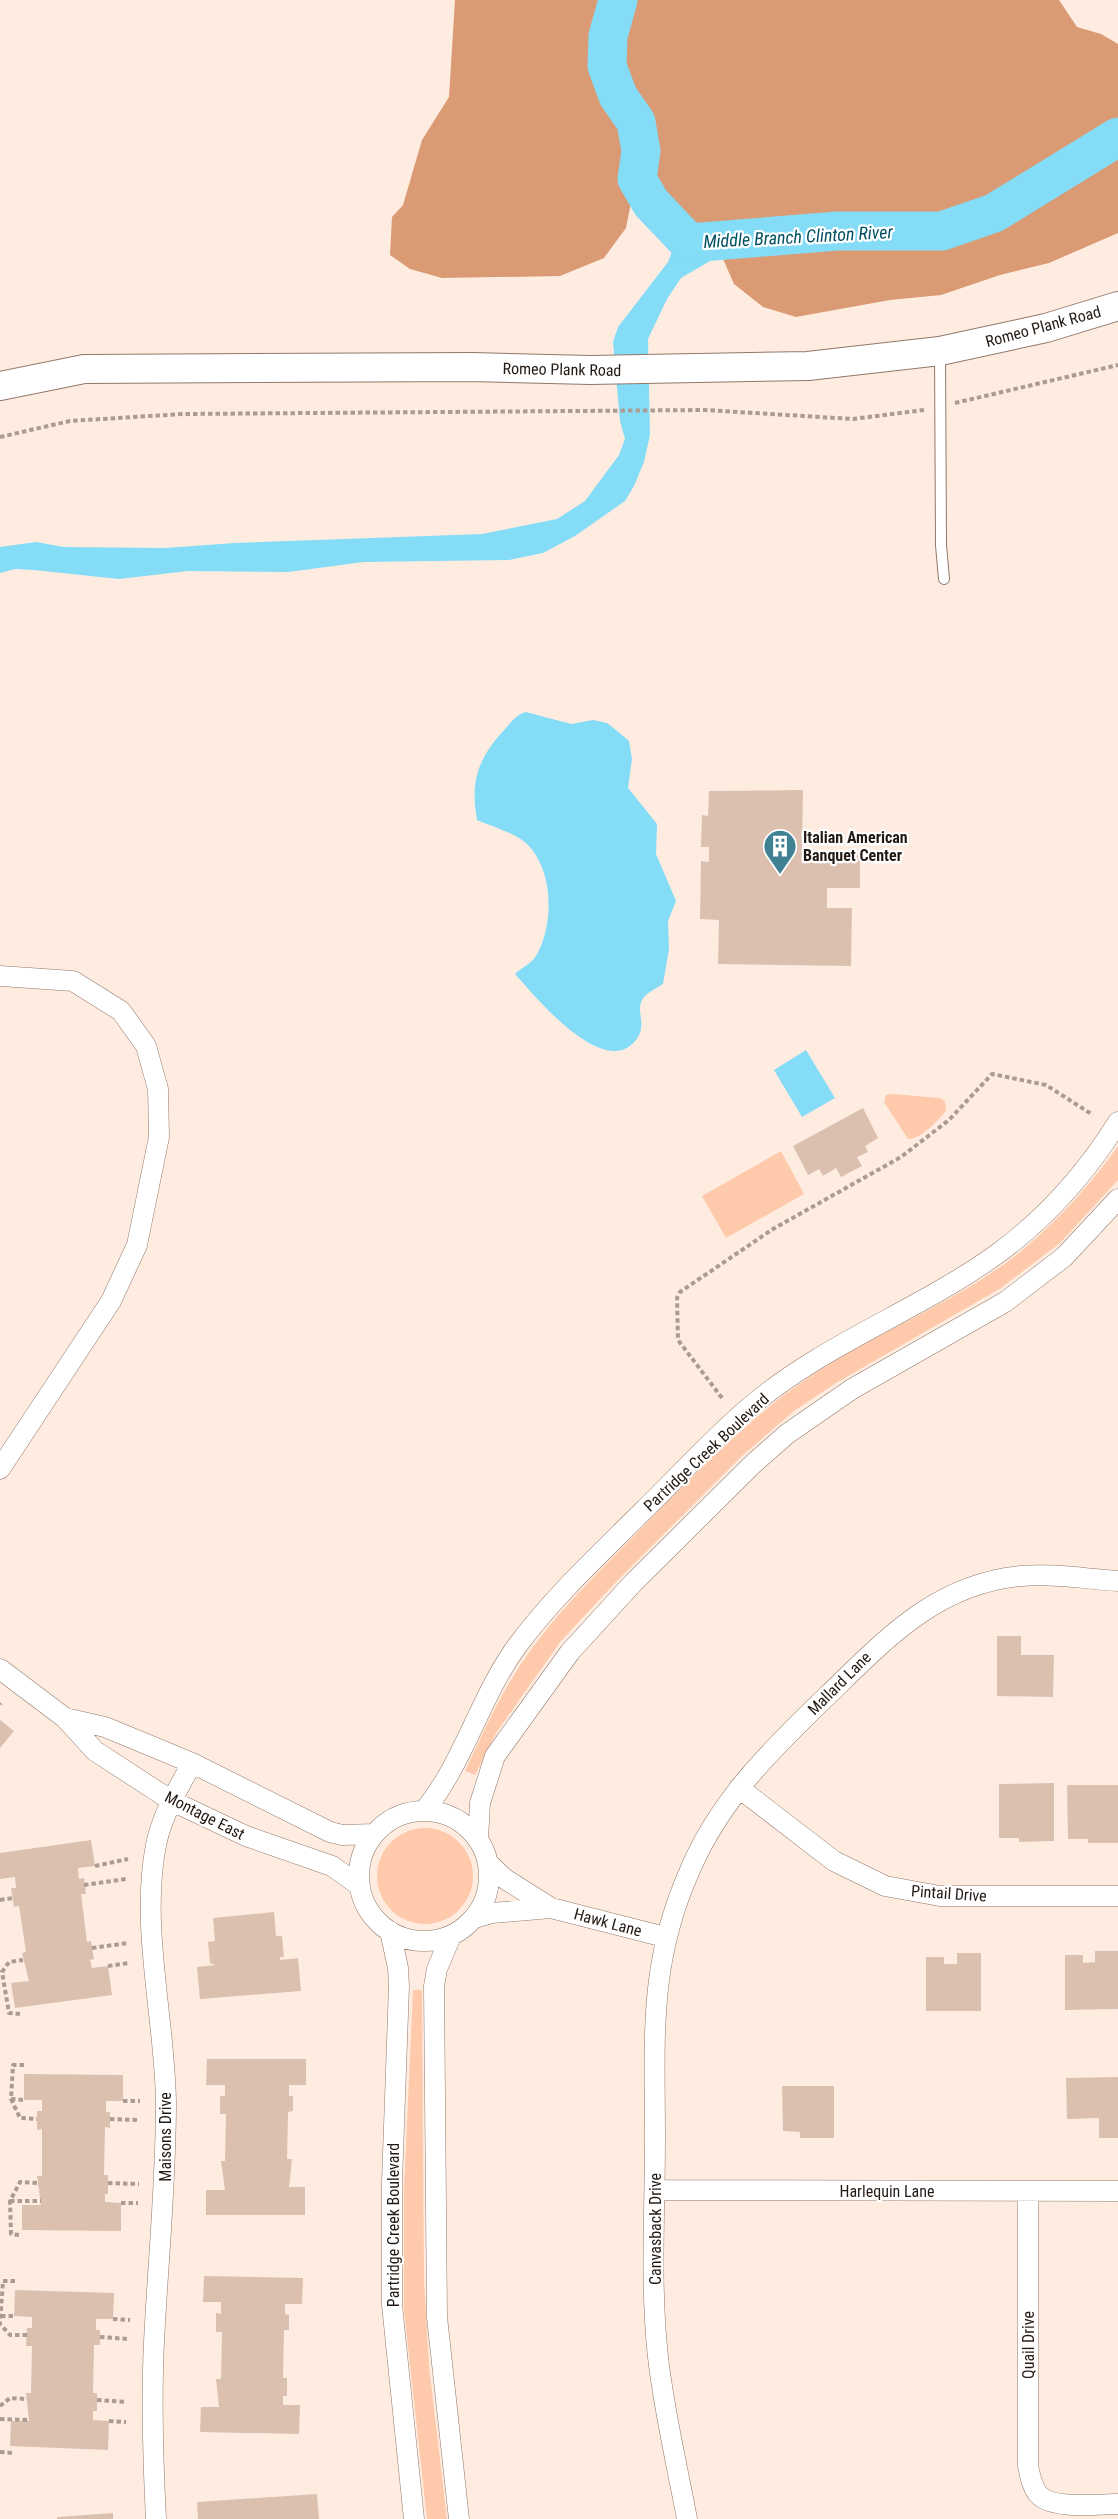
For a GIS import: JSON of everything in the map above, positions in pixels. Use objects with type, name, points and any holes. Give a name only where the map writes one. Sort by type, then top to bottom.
[{"type":"main road","name":"Romeo Plank Road","points":[[0,386],[84,369],[472,367],[675,370],[818,366],[940,351],[1046,328],[1118,306]]},
{"type":"street","points":[[0,976],[73,981],[121,1011],[146,1046],[159,1089],[159,1137],[137,1245],[111,1301],[0,1469]]},
{"type":"street","name":"Partridge Creek Boulevard","points":[[424,1811],[443,1784],[485,1701],[517,1647],[578,1575],[750,1407],[822,1354],[963,1276],[997,1254],[1055,1202],[1082,1173],[1118,1122]]},
{"type":"street","points":[[478,1839],[480,1803],[495,1756],[570,1652],[633,1583],[787,1434],[832,1401],[1013,1296],[1064,1257],[1118,1199]]},
{"type":"street","name":"Mallard Lane","points":[[665,1937],[691,1867],[706,1836],[739,1788],[778,1743],[879,1644],[907,1620],[964,1591],[1021,1576],[1118,1581]]},
{"type":"street","name":"Montage East","points":[[0,1669],[65,1718],[95,1751],[172,1801],[246,1836],[332,1866],[360,1886]]},
{"type":"street","name":"Montage East","points":[[65,1718],[105,1727],[192,1763],[315,1826],[342,1835],[374,1834]]},
{"type":"street","name":"Maisons Drive","points":[[156,2519],[152,2393],[165,2199],[166,2101],[152,1898],[156,1845],[172,1801],[192,1763]]},
{"type":"street","name":"Pintail Drive","points":[[739,1788],[834,1861],[885,1886],[940,1896],[1118,1896]]},
{"type":"street","points":[[424,1811],[449,1815],[470,1829],[478,1839],[489,1864],[488,1891],[475,1918],[451,1936],[420,1941],[390,1931],[370,1912],[360,1886],[362,1859],[374,1834],[396,1817],[424,1811]]},
{"type":"street","name":"Hawk Lane","points":[[489,1864],[505,1879],[551,1908],[665,1937]]},
{"type":"street","name":"Hawk Lane","points":[[475,1918],[492,1913],[551,1908]]},
{"type":"street","name":"Partridge Creek Boulevard","points":[[390,1931],[398,1968],[399,1986],[392,2182],[392,2305],[414,2519]]},
{"type":"street","points":[[451,1936],[437,1969],[434,1986],[436,2273],[443,2378],[459,2519]]},
{"type":"street","name":"Canvasback Drive","points":[[665,1937],[654,2002],[658,2357],[687,2519]]},
{"type":"street","name":"Harlequin Lane","points":[[655,2190],[1118,2191]]},
{"type":"street","name":"Quail Drive","points":[[1028,2192],[1028,2466],[1039,2495],[1051,2502],[1118,2504]]},
{"type":"lane","points":[[940,351],[941,545],[944,579]]},
{"type":"path","points":[[0,437],[70,421],[182,414],[677,410],[854,419],[907,413],[1118,365]]},
{"type":"path","points":[[722,1398],[678,1341],[676,1298],[680,1292],[747,1245],[902,1157],[949,1120],[992,1074],[1046,1085],[1093,1115]]},
{"type":"path","points":[[95,1866],[128,1859]]},
{"type":"path","points":[[84,1885],[126,1879]]},
{"type":"path","points":[[0,1900],[13,1898]]},
{"type":"path","points":[[92,1948],[128,1944]]},
{"type":"path","points":[[21,2014],[9,2013],[2,1972],[9,1962],[23,1960]]},
{"type":"path","points":[[108,1966],[129,1963]]},
{"type":"path","points":[[4,1984],[11,1983]]},
{"type":"path","points":[[24,2065],[13,2065],[11,2099],[20,2118],[37,2119]]},
{"type":"path","points":[[11,2099],[24,2100]]},
{"type":"path","points":[[123,2101],[140,2101]]},
{"type":"path","points":[[110,2119],[140,2120]]},
{"type":"path","points":[[19,2235],[11,2235],[10,2201],[20,2182],[38,2183]]},
{"type":"path","points":[[108,2183],[139,2184]]},
{"type":"path","points":[[10,2201],[41,2201]]},
{"type":"path","points":[[121,2203],[138,2204]]},
{"type":"path","points":[[15,2282],[3,2281],[0,2324],[10,2335],[27,2335]]},
{"type":"path","points":[[1,2316],[14,2316]]},
{"type":"path","points":[[113,2319],[130,2320]]},
{"type":"path","points":[[100,2337],[128,2339]]},
{"type":"path","points":[[0,2406],[10,2398],[26,2399]]},
{"type":"path","points":[[97,2400],[126,2402]]},
{"type":"path","points":[[0,2419],[29,2420]]},
{"type":"path","points":[[110,2421],[126,2422]]},
{"type":"path","points":[[0,2452],[13,2453]]},
{"type":"shaded area","points":[[455,0],[1059,0],[1077,27],[1101,34],[1118,44],[1118,233],[1049,263],[1000,275],[941,295],[890,300],[796,317],[763,307],[734,284],[723,259],[682,217],[659,198],[632,197],[626,228],[604,258],[560,276],[442,278],[410,269],[390,255],[392,217],[403,205],[422,140],[449,97]]},
{"type":"shaded area","points":[[886,1095],[939,1098],[945,1101],[946,1111],[924,1133],[908,1139],[884,1102]]},
{"type":"shaded area","points":[[1118,1146],[1118,1180],[1060,1243],[1001,1288],[836,1383],[794,1411],[743,1455],[614,1584],[561,1641],[496,1733],[475,1775],[465,1771],[506,1688],[542,1635],[592,1578],[685,1484],[767,1409],[811,1376],[837,1359],[974,1284],[1025,1248],[1075,1200]]},
{"type":"shaded area","points":[[781,1151],[804,1194],[726,1238],[702,1196]]},
{"type":"shaded area","points":[[425,1828],[444,1831],[459,1842],[470,1857],[473,1876],[470,1895],[459,1910],[444,1921],[425,1924],[406,1921],[391,1910],[380,1895],[377,1876],[380,1857],[391,1842],[406,1831]]},
{"type":"shaded area","points":[[413,1990],[422,1990],[424,2279],[429,2366],[447,2519],[427,2519],[404,2310],[404,2189]]},
{"type":"water","points":[[672,241],[710,261],[681,278],[667,299],[648,339],[650,435],[644,462],[625,501],[575,536],[543,553],[509,560],[364,562],[288,572],[188,571],[119,579],[15,569],[0,573],[0,547],[36,542],[64,547],[165,548],[235,543],[482,534],[557,519],[585,501],[619,455],[625,439],[620,421],[613,342],[618,327],[668,262],[675,244]]},
{"type":"water","points":[[526,712],[571,724],[593,720],[607,723],[629,741],[632,759],[628,788],[657,824],[656,854],[676,901],[668,921],[669,949],[663,984],[648,993],[641,1002],[641,1026],[638,1037],[625,1049],[609,1050],[591,1044],[572,1032],[538,1000],[515,974],[534,959],[542,943],[548,914],[547,884],[537,856],[528,845],[511,834],[477,820],[475,793],[478,771],[488,750],[512,721]]},
{"type":"water","points":[[806,1050],[835,1098],[802,1117],[774,1070]]},
{"type":"building","name":"Italian American Banquet Center","points":[[803,790],[802,852],[860,853],[860,888],[827,888],[827,908],[852,908],[851,966],[718,964],[719,920],[700,919],[701,861],[709,862],[709,847],[701,847],[702,815],[708,816],[709,791]]},
{"type":"building","points":[[863,1108],[878,1138],[865,1146],[868,1152],[857,1157],[862,1166],[841,1177],[836,1168],[823,1176],[819,1169],[808,1175],[793,1146]]},
{"type":"building","points":[[997,1636],[1021,1636],[1021,1655],[1054,1655],[1053,1697],[997,1696]]},
{"type":"building","points":[[0,1720],[14,1731],[0,1748]]},
{"type":"building","points":[[1054,1783],[1054,1841],[1019,1842],[1019,1838],[999,1838],[999,1784]]},
{"type":"building","points":[[1067,1785],[1118,1785],[1118,1843],[1088,1843],[1088,1839],[1068,1839]]},
{"type":"building","points":[[91,1840],[95,1866],[78,1868],[79,1879],[84,1878],[86,1894],[81,1894],[87,1942],[91,1941],[94,1959],[90,1960],[92,1968],[108,1966],[112,1995],[15,2008],[11,1983],[29,1981],[22,1953],[26,1952],[19,1906],[14,1907],[11,1888],[16,1888],[15,1877],[0,1879],[0,1853]]},
{"type":"building","points":[[274,1912],[276,1936],[282,1936],[284,1957],[280,1957],[280,1960],[298,1958],[301,1991],[200,1999],[197,1967],[215,1965],[210,1963],[208,1942],[215,1941],[213,1918]]},
{"type":"building","points":[[1095,1951],[1118,1951],[1118,2009],[1065,2010],[1065,1955],[1083,1955],[1083,1963],[1095,1962]]},
{"type":"building","points":[[957,1953],[981,1953],[981,2011],[926,2011],[926,1957],[944,1957],[944,1964],[957,1964]]},
{"type":"building","points":[[207,2059],[306,2059],[306,2085],[289,2085],[289,2096],[293,2096],[293,2111],[288,2112],[287,2159],[292,2159],[289,2187],[305,2187],[305,2215],[206,2215],[206,2190],[225,2190],[221,2161],[225,2161],[226,2114],[220,2114],[220,2096],[225,2096],[225,2085],[206,2085]]},
{"type":"building","points":[[24,2074],[123,2075],[123,2101],[106,2101],[106,2112],[110,2112],[110,2128],[105,2127],[104,2175],[108,2175],[108,2194],[105,2194],[105,2202],[121,2203],[121,2231],[22,2230],[22,2205],[41,2205],[37,2176],[42,2176],[42,2129],[37,2130],[37,2111],[42,2111],[42,2100],[24,2100]]},
{"type":"building","points":[[1118,2077],[1118,2138],[1099,2138],[1099,2118],[1067,2119],[1066,2078]]},
{"type":"building","points":[[782,2086],[834,2086],[834,2138],[800,2138],[800,2132],[783,2131]]},
{"type":"building","points":[[204,2276],[303,2278],[302,2304],[285,2304],[285,2314],[289,2315],[289,2330],[284,2330],[283,2378],[287,2378],[287,2396],[283,2396],[283,2405],[300,2405],[299,2434],[200,2432],[201,2407],[219,2407],[216,2379],[221,2379],[222,2332],[216,2332],[216,2313],[221,2314],[221,2302],[203,2302]]},
{"type":"building","points":[[15,2290],[114,2293],[113,2319],[96,2319],[96,2330],[100,2330],[100,2345],[94,2345],[93,2393],[97,2393],[97,2411],[93,2411],[93,2420],[109,2421],[108,2450],[10,2446],[11,2421],[29,2421],[26,2393],[31,2393],[32,2346],[26,2346],[27,2328],[32,2328],[32,2317],[14,2316]]},
{"type":"building","points":[[317,2494],[319,2519],[198,2519],[197,2502]]},
{"type":"building","points":[[113,2513],[113,2519],[57,2519],[57,2517]]},
{"type":"waterway","name":"Middle Branch Clinton River","points":[[618,0],[608,36],[607,66],[618,96],[636,122],[641,151],[637,179],[651,203],[689,243],[838,231],[942,231],[994,213],[1118,137]]},
{"type":"waterway","points":[[681,254],[689,243]]},
{"type":"place","name":"Italian American Banquet Center","points":[[780,875]]}]
